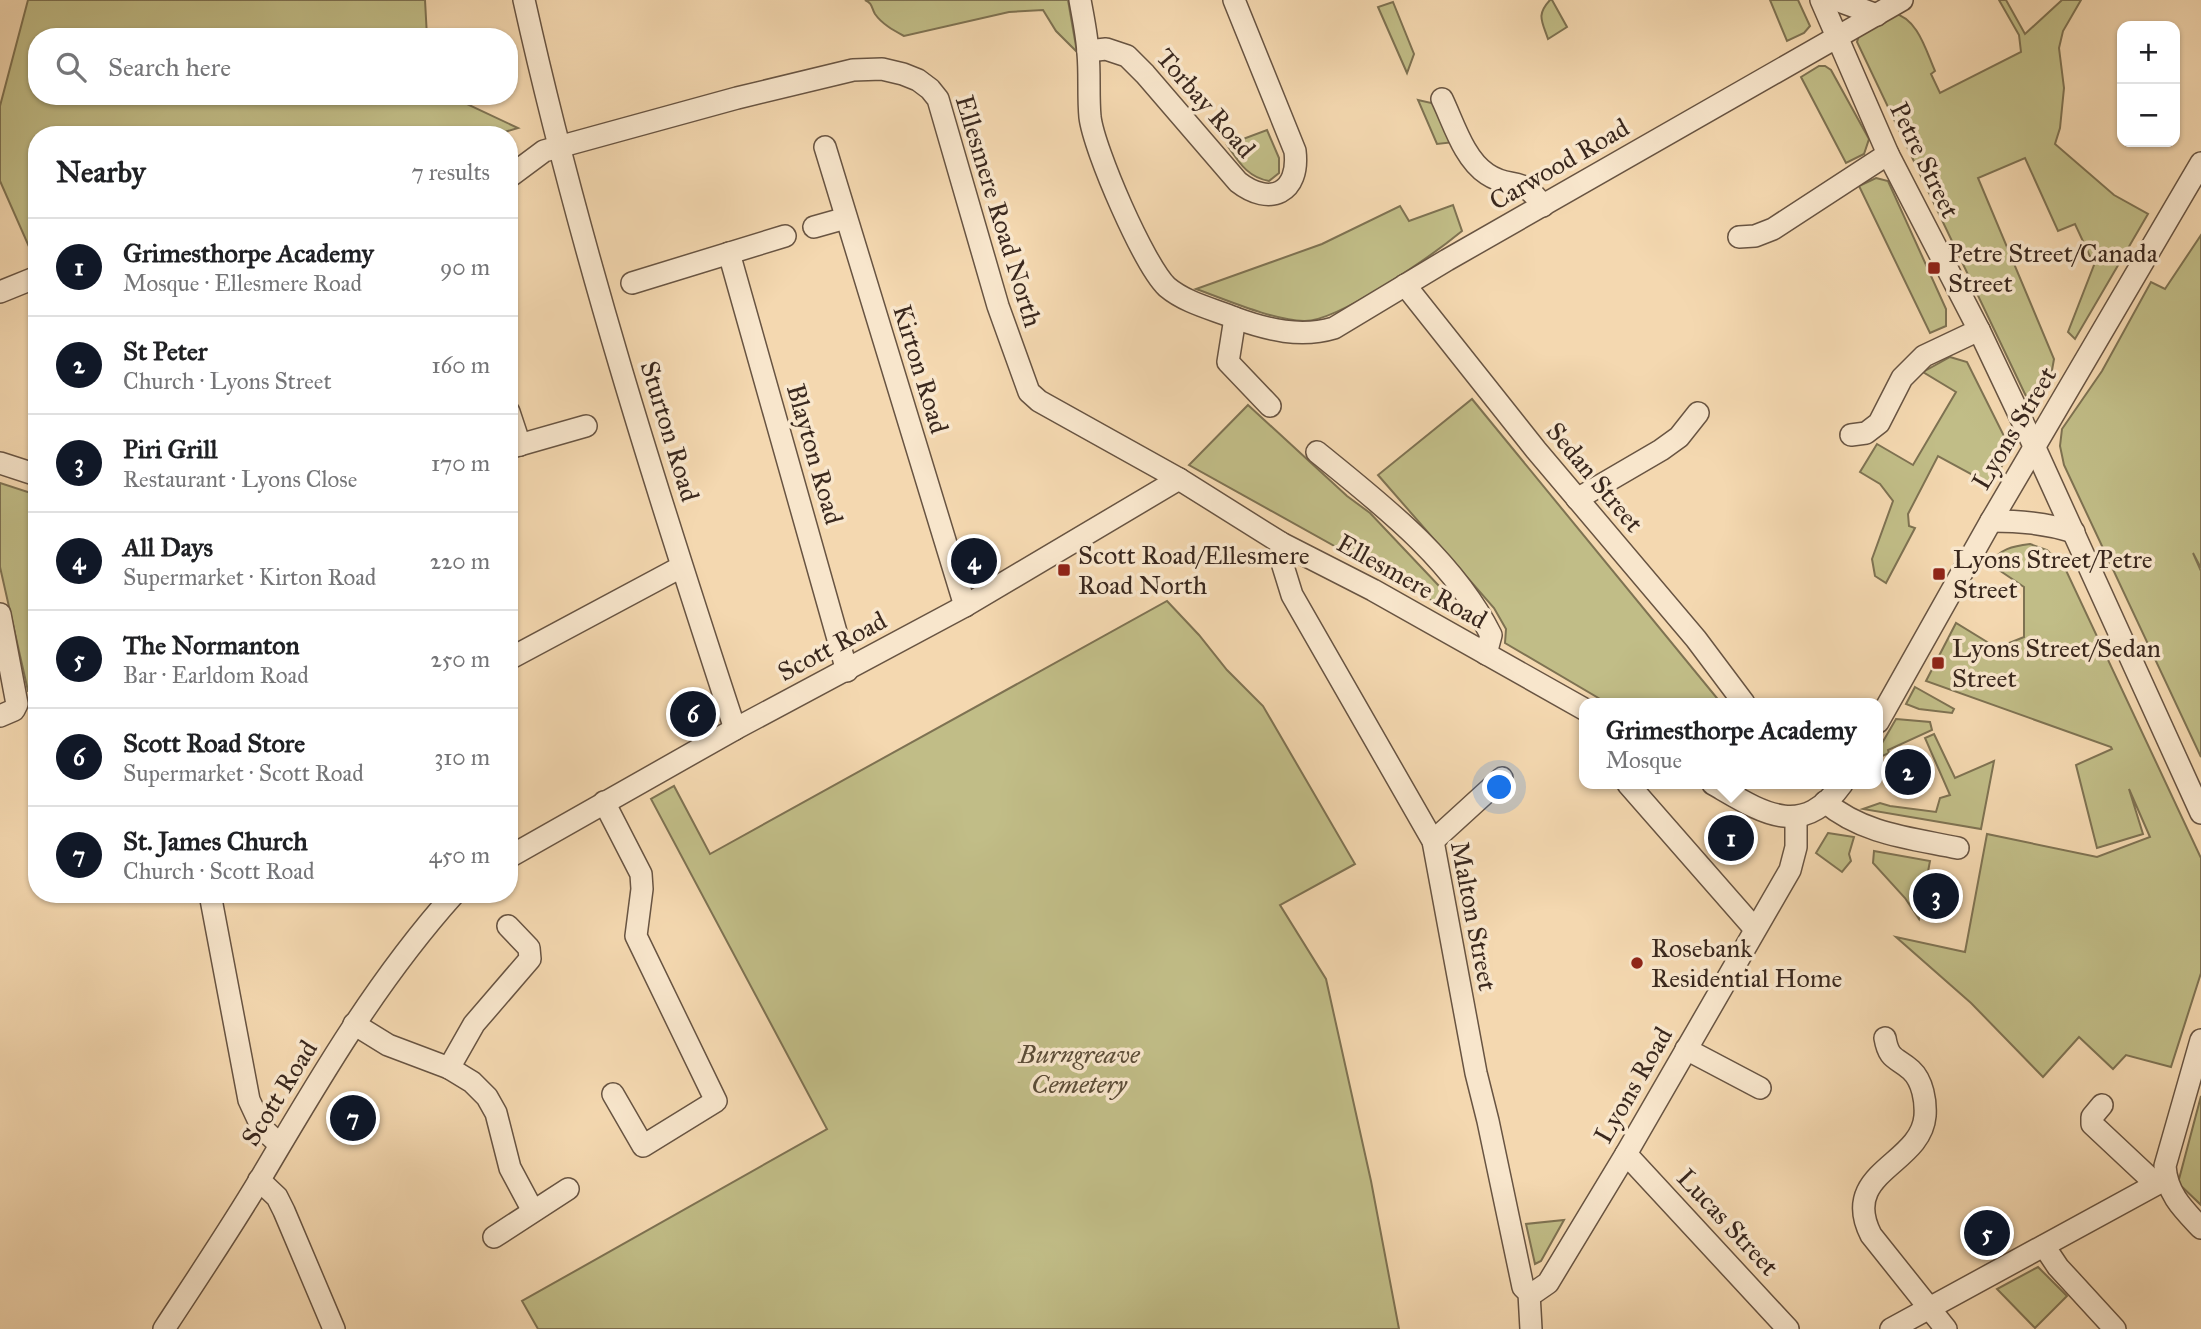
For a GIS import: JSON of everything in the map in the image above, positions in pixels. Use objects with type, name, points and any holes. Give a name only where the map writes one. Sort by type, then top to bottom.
[{"type":"street","name":"Sturton Road","points":[[524,0],[558,148],[598,290],[681,567],[735,729]]},
{"type":"street","name":"Carwood Road","points":[[1080,0],[1088,51],[1090,119],[1103,162],[1146,257],[1167,286],[1187,300],[1236,318],[1297,334],[1315,334],[1334,328],[1902,0]]},
{"type":"street","name":"Torbay Road","points":[[1088,51],[1106,49],[1127,56],[1146,74],[1238,182],[1257,193],[1277,194],[1292,182],[1295,151],[1234,0]]},
{"type":"street","name":"Petre Street","points":[[1821,0],[1888,154],[1979,330],[2201,813]]},
{"type":"street","points":[[1836,0],[1877,15]]},
{"type":"street","name":"Ellesmere Road North","points":[[518,170],[544,151],[853,69],[882,69],[918,80],[938,99],[994,293],[1029,392],[1039,401],[1179,479]]},
{"type":"street","points":[[1442,99],[1469,156],[1488,174],[1504,182],[1519,183],[1532,190],[1543,205]]},
{"type":"street","name":"Kirton Road","points":[[825,147],[965,606]]},
{"type":"street","points":[[1739,237],[1755,236],[1773,229],[1888,154]]},
{"type":"street","name":"Lyons Street","points":[[1883,713],[1991,522],[2201,163]]},
{"type":"street","points":[[814,227],[846,218]]},
{"type":"street","points":[[632,283],[785,236]]},
{"type":"street","name":"Blayton Road","points":[[729,253],[847,671]]},
{"type":"street","points":[[0,292],[28,281]]},
{"type":"street","name":"Sedan Street","points":[[1405,285],[1577,499],[1696,639],[1740,698]]},
{"type":"street","points":[[1236,318],[1228,362],[1270,406]]},
{"type":"street","points":[[1850,435],[1866,433],[1878,423],[1902,378],[1924,356],[1979,330]]},
{"type":"street","points":[[1577,499],[1661,450],[1679,437],[1699,413]]},
{"type":"street","points":[[518,446],[586,426]]},
{"type":"street","points":[[1317,452],[1398,517],[1468,595],[1491,635],[1486,654]]},
{"type":"street","points":[[0,463],[28,472]]},
{"type":"street","name":"Ellesmere Road","points":[[1179,479],[1281,543],[1373,590],[1579,706]]},
{"type":"street","name":"Scott Road","points":[[518,852],[735,729],[965,606],[1179,479]]},
{"type":"street","points":[[1991,522],[2050,524],[2074,532]]},
{"type":"street","name":"Malton Street","points":[[1281,543],[1283,566],[1292,595],[1433,841],[1476,1073],[1523,1287],[1530,1293],[1531,1329]]},
{"type":"street","points":[[518,654],[681,567]]},
{"type":"street","points":[[0,614],[17,705],[7,713]]},
{"type":"street","points":[[1433,841],[1502,778]]},
{"type":"street","points":[[1632,789],[1755,929]]},
{"type":"street","points":[[1722,789],[1756,809],[1779,818],[1811,809],[1834,795],[1838,789]]},
{"type":"street","points":[[604,802],[641,874],[642,889],[636,936],[716,1101],[643,1146],[613,1094]]},
{"type":"street","points":[[1811,809],[1842,816],[1888,834],[1958,848]]},
{"type":"street","name":"Lyons Road","points":[[1530,1293],[1548,1283],[1626,1154],[1790,870],[1811,809]]},
{"type":"street","points":[[212,903],[249,1100],[262,1128],[279,1144]]},
{"type":"street","name":"Scott Road","points":[[173,1326],[279,1144],[354,1024],[393,968],[447,903]]},
{"type":"street","points":[[449,1068],[474,1024],[530,959],[529,948],[508,926]]},
{"type":"street","points":[[354,1024],[388,1045],[449,1068],[487,1097],[496,1113],[510,1168],[533,1211]]},
{"type":"street","points":[[1885,1038],[1892,1058],[1912,1071],[1920,1083],[1925,1102],[1925,1118],[1914,1142],[1880,1174],[1866,1192],[1863,1220],[1871,1235],[1946,1329]]},
{"type":"street","points":[[1891,1329],[2161,1181],[2201,1040]]},
{"type":"street","points":[[1686,1049],[1760,1088]]},
{"type":"street","points":[[2102,1105],[2092,1117],[2092,1124],[2161,1181],[2179,1206],[2201,1228]]},
{"type":"street","name":"Lucas Street","points":[[1626,1154],[1788,1329]]},
{"type":"street","points":[[259,1180],[277,1197],[334,1329]]},
{"type":"street","points":[[494,1237],[568,1189]]},
{"type":"street","points":[[2044,1246],[2058,1267],[2115,1329]]},
{"type":"green space","points":[[28,0],[425,0],[427,28],[28,28],[28,105],[469,105],[514,126],[28,126],[28,244],[0,181],[0,106]]},
{"type":"green space","points":[[865,0],[1068,0],[1077,52],[1056,31],[1043,10],[1009,12],[904,36],[881,21],[871,4]]},
{"type":"green space","points":[[1550,0],[1567,27],[1548,39],[1542,23],[1542,14]]},
{"type":"green space","points":[[1770,0],[1798,0],[1810,26],[1804,33],[1787,41]]},
{"type":"green space","points":[[1999,0],[2006,0],[2025,34],[2062,0],[2081,0],[2063,31],[2059,48],[2064,88],[2060,128],[2055,144],[2114,195],[2148,214],[2075,339],[2068,332],[2094,265],[2075,224],[2058,231],[2025,158],[1978,178],[2054,359],[2051,376],[2039,398],[2032,401],[2024,392],[1857,42],[1860,32],[1893,13],[1902,16],[1920,36],[1935,71],[1931,74],[1940,93],[2021,52],[2019,35]]},
{"type":"green space","points":[[1393,2],[1414,54],[1407,73],[1378,7]]},
{"type":"green space","points":[[1819,66],[1831,70],[1869,139],[1864,154],[1846,163],[1801,77]]},
{"type":"green space","points":[[1418,100],[1436,104],[1455,142],[1437,144]]},
{"type":"green space","points":[[1267,130],[1279,158],[1279,173],[1269,181],[1249,172],[1227,145]]},
{"type":"green space","points":[[1876,178],[1888,181],[1946,309],[1946,326],[1930,333],[1859,186]]},
{"type":"green space","points":[[1453,205],[1462,231],[1362,299],[1319,318],[1304,321],[1278,317],[1196,289],[1322,244],[1400,206],[1409,221]]},
{"type":"green space","points":[[2201,235],[2201,568],[2193,553],[2201,571],[2201,757],[2064,465],[2060,446],[2062,429],[2102,371],[2151,282],[2165,289]]},
{"type":"green space","points":[[1950,357],[1967,362],[2008,444],[2003,464],[1991,485],[1938,456],[1908,514],[1909,526],[1915,528],[1886,583],[1875,576],[1872,559],[1893,501],[1880,484],[1860,472],[1877,444],[1913,465],[1956,392],[1923,372]]},
{"type":"green space","points":[[1472,399],[1717,698],[1598,698],[1505,643],[1506,629],[1494,608],[1378,475]]},
{"type":"green space","points":[[1248,405],[1347,496],[1370,513],[1476,625],[1189,465]]},
{"type":"green space","points":[[0,483],[28,492],[28,691],[0,567]]},
{"type":"green space","points":[[2030,544],[2047,550],[2064,566],[2201,858],[2201,973],[2171,1067],[2126,1055],[2113,1069],[2079,1037],[2043,1077],[1971,1003],[1896,937],[1965,952],[1987,834],[2097,857],[2150,837],[2129,789],[2143,834],[2097,848],[2076,765],[2112,749],[2111,747],[1926,681],[1956,623],[1997,648],[2024,637],[2024,587],[1990,564],[2007,549]]},
{"type":"green space","name":"Burngreave Cemetery","points":[[1167,601],[1227,670],[1263,706],[1355,864],[1280,905],[1326,979],[1371,1181],[1399,1329],[538,1329],[522,1301],[827,1129],[651,799],[674,786],[710,854]]},
{"type":"green space","points":[[1915,687],[1954,709],[1952,713],[1919,709],[1906,704]]},
{"type":"green space","points":[[1896,719],[1930,722],[1932,730],[1888,750],[1889,753],[1883,756],[1883,741]]},
{"type":"green space","points":[[1934,734],[1955,778],[1994,761],[1981,829],[1863,809],[1880,803],[1936,812],[1940,798],[1950,795],[1925,738]]},
{"type":"green space","points":[[1828,833],[1854,837],[1849,854],[1851,861],[1842,872],[1816,853]]},
{"type":"green space","points":[[1874,851],[1930,861],[1919,919],[1905,898],[1873,863]]},
{"type":"green space","points":[[2201,1096],[2201,1205],[2178,1183]]},
{"type":"green space","points":[[1564,1220],[1541,1261],[1535,1264],[1526,1224]]},
{"type":"green space","points":[[2038,1267],[2067,1296],[2035,1328],[1997,1289]]},
{"type":"place","name":"Petre Street/Canada Street","points":[[1934,268]]},
{"type":"place","name":"All Days","points":[[974,561]]},
{"type":"place","name":"Scott Road/Ellesmere Road North","points":[[1064,570]]},
{"type":"place","name":"Lyons Street/Petre Street","points":[[1939,574]]},
{"type":"place","name":"Lyons Street/Sedan Street","points":[[1938,663]]},
{"type":"place","name":"Scott Road Store","points":[[693,714]]},
{"type":"place","name":"St Peter","points":[[1908,772]]},
{"type":"place","name":"Grimesthorpe Academy","points":[[1731,838]]},
{"type":"place","name":"Piri Grill","points":[[1936,896]]},
{"type":"place","name":"Rosebank Residential Home","points":[[1637,963]]},
{"type":"place","name":"St. James Church","points":[[353,1118]]},
{"type":"place","name":"The Normanton","points":[[1987,1233]]}]
